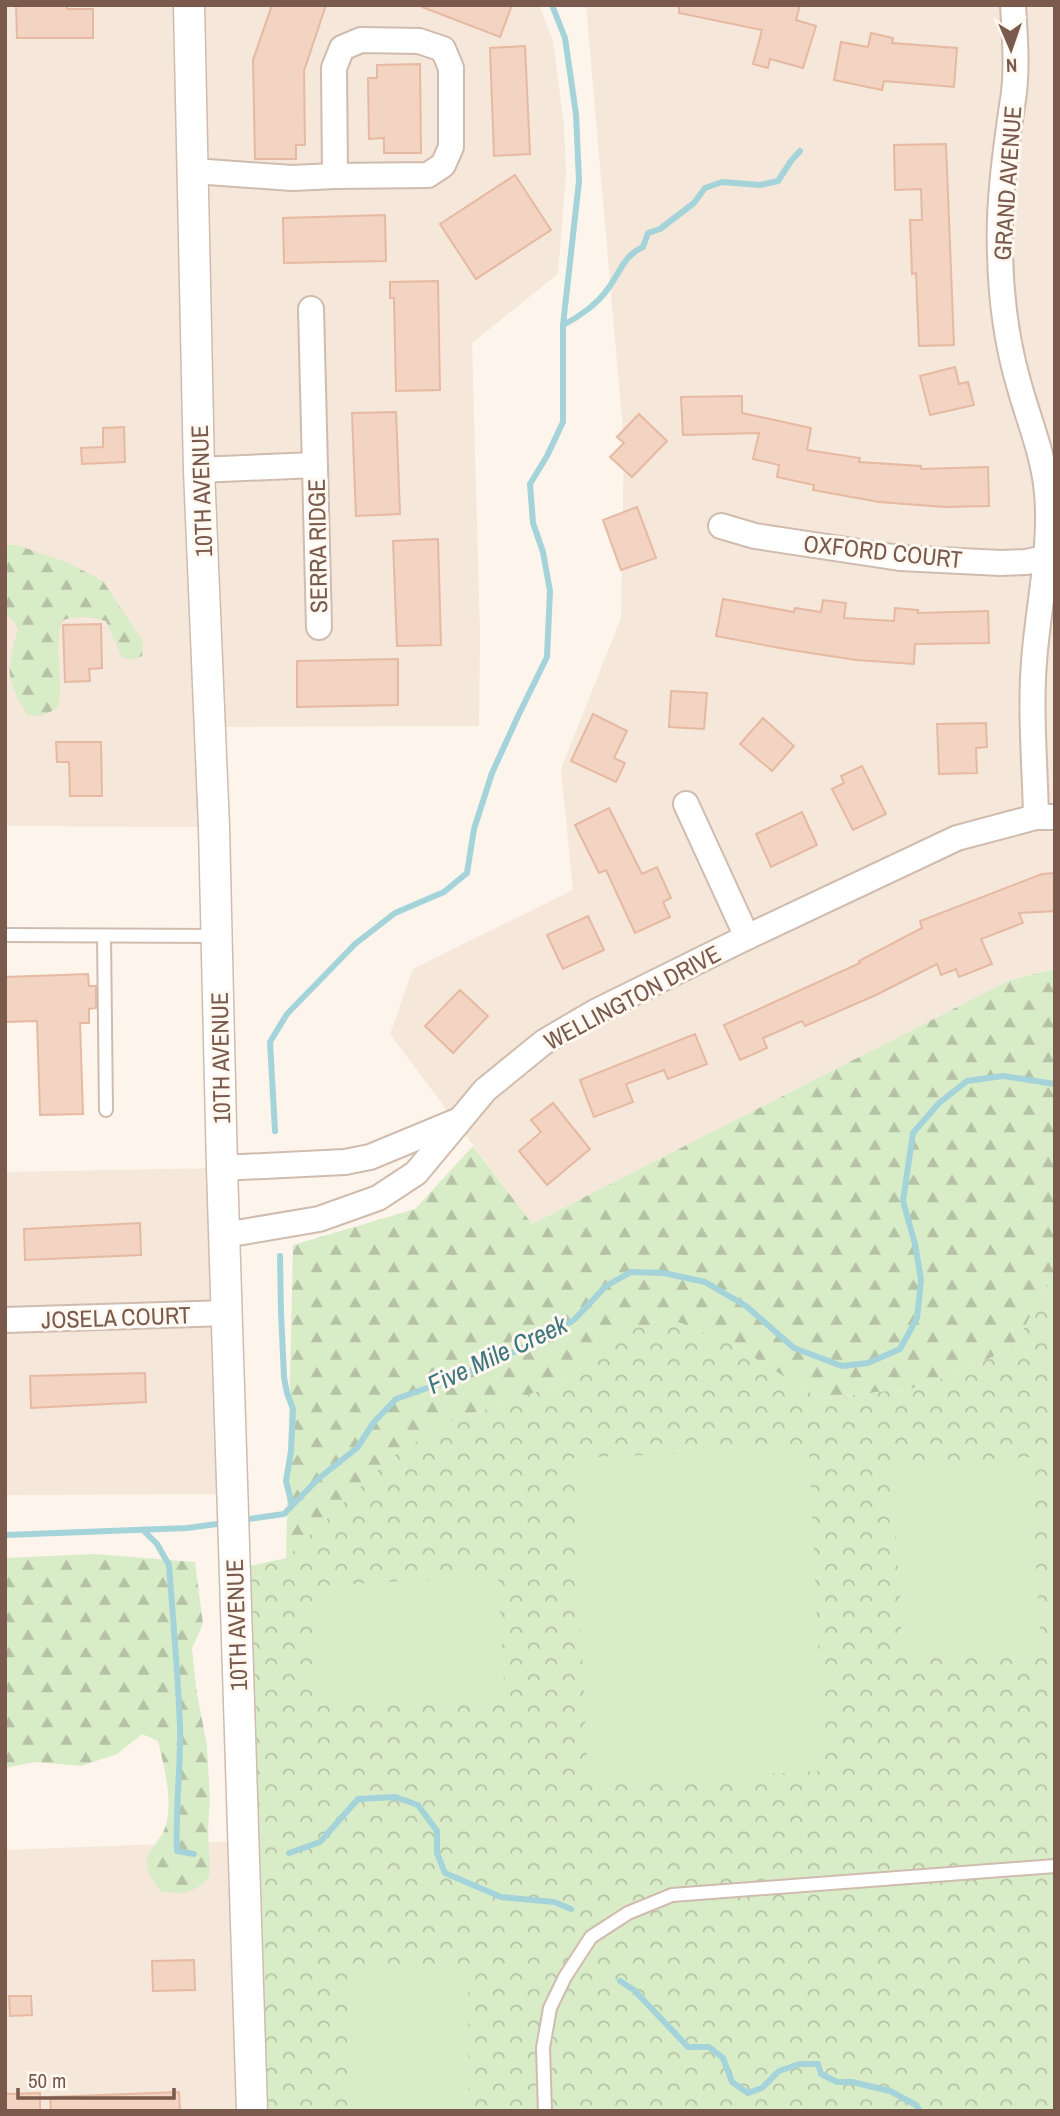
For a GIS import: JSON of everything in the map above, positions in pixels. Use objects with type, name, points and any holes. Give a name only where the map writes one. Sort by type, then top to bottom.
[{"type":"street","name":"10TH AVENUE","points":[[189,5],[199,470],[217,936],[252,2111]]},
{"type":"street","name":"GRAND AVENUE","points":[[1013,5],[1016,53],[1000,223],[1000,255],[1010,344],[1047,491],[1049,523],[1034,664],[1045,817]]},
{"type":"street","points":[[194,171],[292,178],[428,175],[443,165],[451,147],[451,68],[443,49],[419,41],[360,40],[342,48],[334,68],[335,176]]},
{"type":"street","name":"SERRA RIDGE","points":[[311,309],[318,627]]},
{"type":"street","name":"SERRA RIDGE","points":[[199,470],[315,465]]},
{"type":"street","name":"OXFORD COURT","points":[[721,526],[755,536],[900,558],[1001,563],[1045,558]]},
{"type":"street","name":"WELLINGTON DRIVE","points":[[686,804],[747,937]]},
{"type":"street","name":"WELLINGTON DRIVE","points":[[225,1235],[319,1219],[378,1198],[416,1173],[485,1090],[544,1042],[595,1012],[957,838],[1045,817]]},
{"type":"street","name":"WELLINGTON DRIVE","points":[[222,1168],[345,1162],[370,1157],[460,1120]]},
{"type":"street","name":"JOSELA COURT","points":[[5,1320],[228,1313]]},
{"type":"lane","points":[[5,934],[217,936]]},
{"type":"lane","points":[[104,936],[106,1110]]},
{"type":"lane","points":[[545,2111],[543,2048],[550,2008],[565,1977],[591,1937],[628,1913],[672,1895],[1055,1866]]},
{"type":"shaded area","points":[[5,5],[539,5],[553,41],[564,125],[566,174],[558,274],[472,343],[480,633],[479,726],[210,727],[214,827],[5,826]]},
{"type":"shaded area","points":[[586,5],[1055,5],[1055,969],[1010,980],[532,1224],[390,1034],[413,969],[573,890],[561,769],[621,618],[624,443]]},
{"type":"shaded area","points":[[222,1168],[233,1494],[5,1495],[5,1172]]},
{"type":"shaded area","points":[[243,1841],[252,2111],[5,2111],[5,1850]]},
{"type":"green space","points":[[5,545],[17,545],[68,563],[103,581],[143,642],[142,656],[132,660],[122,657],[106,621],[78,617],[62,621],[58,642],[58,708],[41,716],[27,715],[11,682],[11,655],[18,629],[10,617],[5,617]]},
{"type":"green space","points":[[1055,969],[1055,1272],[1014,1348],[921,1387],[820,1399],[735,1346],[618,1332],[566,1382],[446,1423],[286,1558],[293,1245],[415,1209],[473,1146],[532,1224],[1010,980]]},
{"type":"green space","points":[[1055,1272],[1055,2111],[252,2111],[235,1569],[286,1558],[392,1457],[446,1423],[566,1382],[618,1332],[674,1320],[735,1346],[820,1399],[921,1387],[1014,1348]]},
{"type":"green space","points":[[809,1448],[824,1771],[588,1782],[573,1458]]},
{"type":"green space","points":[[1030,1457],[1041,1649],[903,1657],[892,1465]]},
{"type":"green space","points":[[95,1554],[195,1562],[203,1624],[192,1648],[207,1746],[210,1876],[188,1892],[161,1892],[147,1866],[150,1854],[165,1828],[169,1807],[158,1741],[142,1734],[117,1754],[81,1766],[35,1762],[5,1768],[5,1558]]},
{"type":"green space","points":[[498,1576],[505,1696],[319,1706],[312,1586]]},
{"type":"green space","points":[[468,1969],[469,2111],[349,2111],[348,1970]]},
{"type":"building","points":[[16,5],[67,5],[67,9],[93,9],[93,38],[17,38]]},
{"type":"building","points":[[272,5],[326,5],[304,71],[305,145],[296,145],[296,159],[255,159],[253,60]]},
{"type":"building","points":[[422,5],[512,5],[500,37]]},
{"type":"building","points":[[679,5],[800,5],[796,20],[816,26],[803,68],[770,59],[768,68],[753,64],[762,30],[679,13]]},
{"type":"building","points":[[871,33],[893,38],[892,43],[957,48],[954,87],[884,81],[882,90],[834,80],[841,42],[868,47]]},
{"type":"building","points":[[525,46],[530,154],[494,156],[490,48]]},
{"type":"building","points":[[420,64],[421,153],[384,153],[384,138],[369,139],[368,78],[377,78],[377,65]]},
{"type":"building","points":[[946,144],[954,345],[919,346],[916,273],[912,274],[910,220],[922,220],[921,189],[895,190],[894,145]]},
{"type":"building","points":[[515,175],[551,230],[476,279],[440,224]]},
{"type":"building","points":[[385,215],[386,261],[284,263],[283,218]]},
{"type":"building","points":[[438,281],[440,390],[396,391],[394,298],[390,298],[390,282]]},
{"type":"building","points":[[955,367],[959,384],[968,382],[974,405],[930,415],[920,376]]},
{"type":"building","points":[[742,396],[742,413],[811,428],[807,450],[860,458],[859,462],[921,466],[921,469],[988,467],[989,506],[945,507],[879,502],[813,490],[814,485],[777,477],[779,465],[753,459],[759,433],[683,435],[681,397]]},
{"type":"building","points":[[396,412],[400,514],[356,516],[352,413]]},
{"type":"building","points":[[639,414],[667,441],[632,477],[610,457],[624,443],[617,437]]},
{"type":"building","points":[[124,427],[125,462],[82,464],[81,448],[103,447],[103,428]]},
{"type":"building","points":[[637,507],[656,558],[621,570],[603,520]]},
{"type":"building","points":[[438,539],[441,645],[397,646],[393,541]]},
{"type":"building","points":[[723,599],[794,612],[795,608],[821,612],[823,600],[846,603],[844,618],[894,621],[895,608],[918,610],[918,613],[988,611],[989,643],[915,644],[914,664],[856,660],[785,649],[716,636]]},
{"type":"building","points":[[101,624],[102,668],[89,669],[90,681],[65,682],[63,625]]},
{"type":"building","points":[[398,659],[398,705],[297,707],[297,661]]},
{"type":"building","points":[[671,691],[707,693],[704,729],[669,727]]},
{"type":"building","points":[[593,714],[627,731],[614,758],[625,763],[616,782],[571,761]]},
{"type":"building","points":[[763,718],[794,746],[772,771],[740,744]]},
{"type":"building","points":[[986,723],[987,747],[976,748],[977,773],[939,774],[937,724]]},
{"type":"building","points":[[56,742],[101,742],[102,796],[70,796],[69,762],[57,762]]},
{"type":"building","points":[[862,766],[886,814],[853,830],[832,789],[844,783],[841,776]]},
{"type":"building","points":[[609,808],[642,874],[657,867],[671,898],[663,902],[670,917],[635,933],[606,870],[599,873],[575,825]]},
{"type":"building","points":[[802,812],[817,845],[771,867],[756,834]]},
{"type":"building","points":[[1055,873],[1055,911],[1019,913],[1023,923],[981,939],[992,964],[959,977],[956,969],[941,975],[937,964],[876,995],[805,1026],[802,1021],[763,1038],[767,1048],[740,1060],[724,1025],[860,963],[859,961],[922,928],[920,921],[1042,874]]},
{"type":"building","points":[[588,916],[604,950],[563,969],[547,935]]},
{"type":"building","points":[[88,974],[89,986],[96,986],[96,1008],[89,1009],[89,1023],[80,1023],[83,1114],[40,1115],[37,1021],[5,1022],[5,977]]},
{"type":"building","points":[[460,990],[488,1016],[453,1053],[425,1026]]},
{"type":"building","points":[[695,1034],[707,1064],[668,1079],[664,1070],[626,1084],[633,1102],[594,1117],[580,1080]]},
{"type":"building","points":[[553,1103],[590,1149],[547,1185],[519,1151],[541,1132],[531,1120]]},
{"type":"building","points":[[140,1223],[141,1255],[25,1260],[24,1229]]},
{"type":"building","points":[[145,1373],[146,1402],[31,1408],[30,1376]]},
{"type":"building","points":[[194,1960],[195,1990],[153,1991],[152,1961]]},
{"type":"building","points":[[9,1996],[31,1996],[32,2015],[10,2016]]},
{"type":"building","points":[[179,2092],[180,2111],[51,2111],[50,2097]]},
{"type":"building","points":[[40,2093],[40,2111],[5,2111],[5,2094]]},
{"type":"waterway","points":[[275,1131],[270,1042],[287,1014],[355,944],[395,913],[444,892],[467,873],[474,829],[492,773],[547,657],[550,591],[543,552],[533,523],[530,484],[563,422],[563,325],[579,181],[576,114],[565,38],[552,5]]},
{"type":"waterway","points":[[563,325],[587,310],[603,295],[626,260],[643,247],[648,233],[660,229],[694,203],[705,188],[722,182],[760,185],[778,181],[800,151]]},
{"type":"waterway","name":"Five Mile Creek","points":[[242,1520],[284,1514],[318,1479],[357,1448],[374,1422],[396,1399],[467,1374],[535,1342],[574,1320],[606,1286],[631,1272],[664,1273],[705,1282],[746,1306],[794,1348],[842,1366],[868,1363],[900,1349],[917,1318],[921,1280],[915,1244],[903,1201],[913,1133],[939,1103],[967,1081],[1003,1076],[1055,1084]]},
{"type":"waterway","points":[[280,1256],[284,1377],[293,1409],[286,1481],[292,1505]]},
{"type":"waterway","name":"Five Mile Creek","points":[[5,1535],[187,1528],[225,1523]]},
{"type":"waterway","points":[[143,1530],[157,1544],[169,1565],[180,1727],[177,1851],[194,1854]]},
{"type":"waterway","points":[[289,1853],[320,1842],[358,1799],[395,1797],[418,1805],[437,1831],[437,1853],[445,1873],[501,1897],[554,1902],[571,1909]]},
{"type":"waterway","points":[[620,1981],[634,1990],[688,2047],[709,2047],[723,2058],[732,2082],[748,2093],[762,2088],[779,2071],[800,2064],[818,2064],[821,2074],[837,2082],[852,2082],[890,2091],[916,2105],[920,2111]]}]
